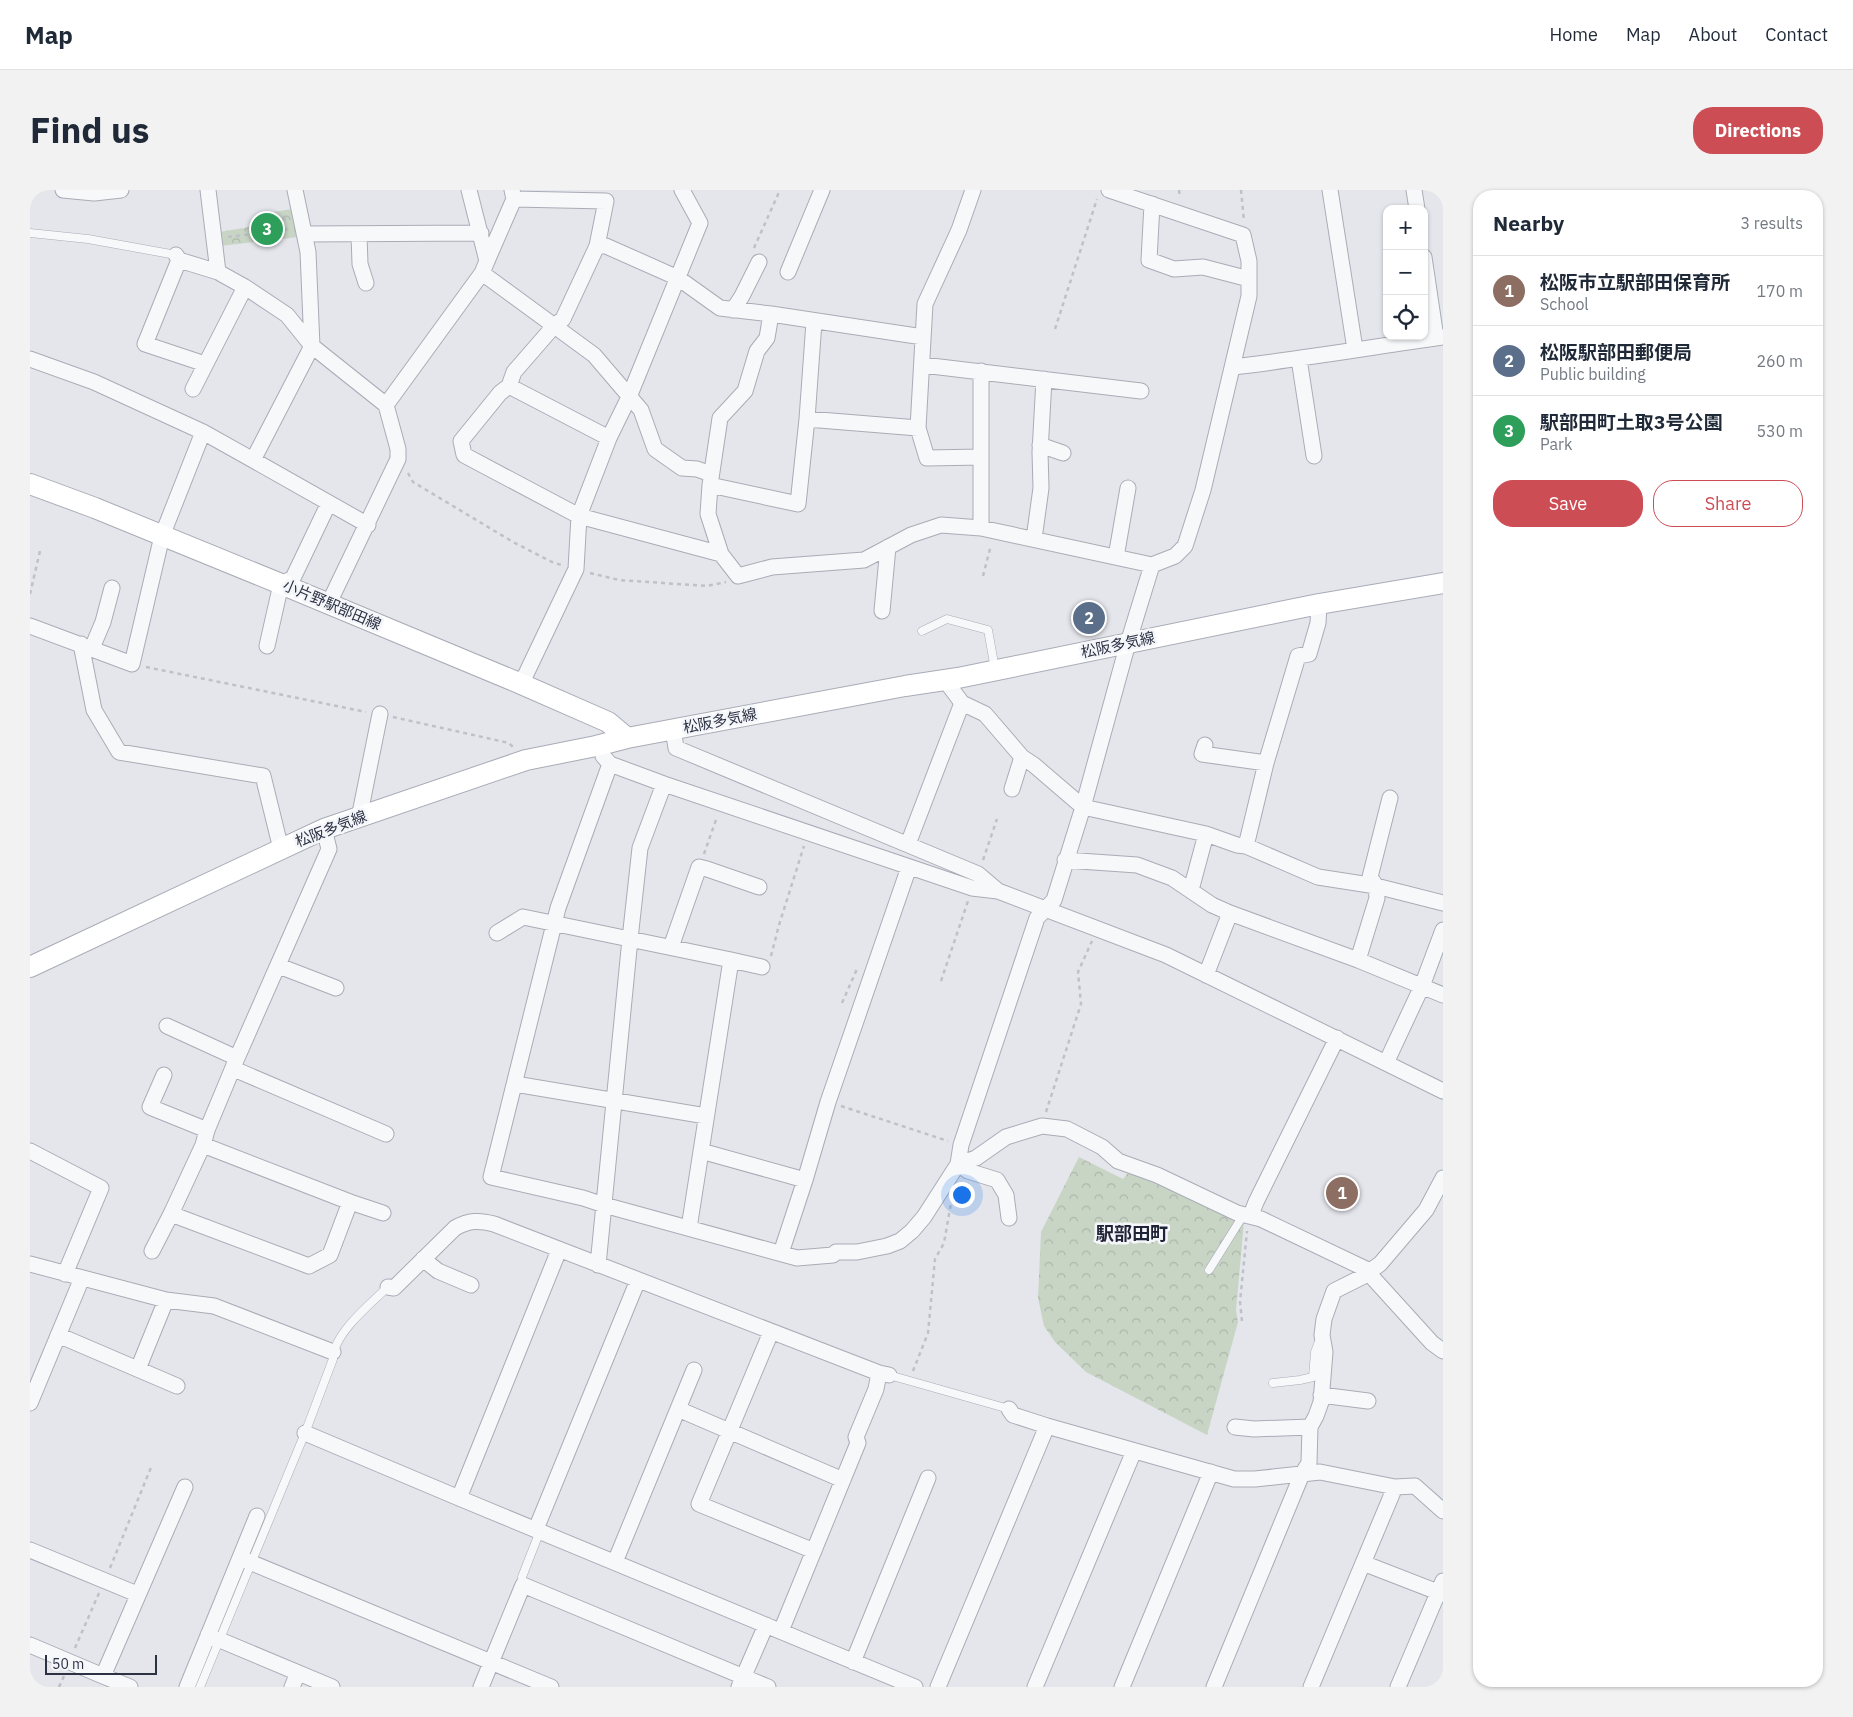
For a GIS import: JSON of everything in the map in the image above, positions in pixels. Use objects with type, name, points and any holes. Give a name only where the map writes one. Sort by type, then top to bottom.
[{"type":"main road","name":"小片野駅部田線","points":[[30,484],[329,603],[519,683],[608,722],[627,738]]},
{"type":"main road","name":"松阪多気線","points":[[30,967],[324,829],[526,760],[627,738],[995,671],[1318,604],[1443,582]]},
{"type":"street","points":[[63,190],[94,193],[121,190]]},
{"type":"street","points":[[208,190],[218,272]]},
{"type":"street","points":[[252,460],[312,346],[308,252],[295,190]]},
{"type":"street","points":[[469,190],[481,233],[485,267],[554,326],[594,356],[641,410],[655,449],[682,468],[697,469],[711,480],[798,504],[814,322]]},
{"type":"street","points":[[519,683],[526,674],[576,569],[579,516],[609,438],[629,397],[700,223],[682,190]]},
{"type":"street","points":[[788,272],[822,190]]},
{"type":"street","points":[[973,190],[959,230],[925,304],[918,428],[926,458],[981,457]]},
{"type":"street","points":[[772,314],[767,338],[757,351],[745,391],[720,418],[711,480],[708,514],[721,554],[738,576],[772,567],[864,560],[911,535],[941,525],[988,530],[1152,565],[1175,556],[1186,546],[1203,490],[1249,296],[1249,261],[1243,235],[1109,190]]},
{"type":"street","points":[[1330,190],[1355,349]]},
{"type":"street","points":[[1414,190],[1416,205]]},
{"type":"street","points":[[386,405],[485,267],[513,195],[606,201],[597,246],[563,319],[554,326],[514,372],[510,386],[500,393],[461,441],[464,455],[579,516],[721,554]]},
{"type":"street","points":[[1152,204],[1149,260],[1174,269],[1203,266],[1249,279]]},
{"type":"street","points":[[304,234],[481,233]]},
{"type":"street","points":[[359,234],[360,264],[366,283]]},
{"type":"street","points":[[597,246],[606,246],[678,278],[720,308],[923,337]]},
{"type":"street","points":[[733,310],[742,296],[756,256]]},
{"type":"street","points":[[205,364],[145,344],[178,258],[218,272],[287,315],[312,346],[386,405],[398,450],[398,459],[329,603]]},
{"type":"street","points":[[1233,367],[1299,359],[1440,337],[1428,277]]},
{"type":"street","points":[[193,389],[244,288]]},
{"type":"street","points":[[1299,359],[1314,456]]},
{"type":"street","points":[[30,360],[94,382],[203,432],[368,525]]},
{"type":"street","points":[[923,364],[1142,391]]},
{"type":"street","points":[[981,371],[981,457],[988,530]]},
{"type":"street","points":[[1034,540],[1041,488],[1040,445],[1044,379]]},
{"type":"street","points":[[510,386],[609,438]]},
{"type":"street","points":[[806,419],[918,428]]},
{"type":"street","points":[[30,626],[132,664],[162,536],[203,432]]},
{"type":"street","points":[[1040,445],[1063,453]]},
{"type":"street","points":[[1116,557],[1128,488]]},
{"type":"street","points":[[267,646],[281,584],[293,578],[325,511]]},
{"type":"street","points":[[882,611],[888,547]]},
{"type":"street","points":[[610,764],[553,923],[492,1177],[583,1198],[797,1258],[833,1255],[836,1252],[872,1250],[900,1241],[924,1217],[958,1164],[961,1145],[1037,918],[1054,900],[1083,807],[1128,643],[1152,565]]},
{"type":"street","points":[[112,588],[103,622],[87,646],[94,710],[119,752],[263,776],[281,849]]},
{"type":"street","points":[[1246,846],[1266,763],[1298,656],[1309,654],[1318,623],[1318,604]]},
{"type":"street","points":[[945,680],[962,703],[984,714],[1022,757],[1083,807],[1206,834],[1237,845],[1246,846],[1318,877],[1376,886],[1443,903]]},
{"type":"street","points":[[908,844],[962,703]]},
{"type":"street","points":[[359,818],[380,714]]},
{"type":"street","points":[[672,730],[676,748],[978,874],[998,891]]},
{"type":"street","points":[[1205,745],[1202,754],[1266,763]]},
{"type":"street","points":[[596,746],[610,764],[664,784],[972,888],[998,891],[1166,955],[1443,1091]]},
{"type":"street","points":[[1012,789],[1022,757]]},
{"type":"street","points":[[598,1265],[640,848],[664,784]]},
{"type":"street","points":[[1358,960],[1377,898],[1376,886],[1370,877],[1390,798]]},
{"type":"street","points":[[152,1251],[203,1145],[207,1130],[329,849],[324,829]]},
{"type":"street","points":[[1191,890],[1206,834]]},
{"type":"street","points":[[879,857],[888,836]]},
{"type":"street","points":[[1065,860],[1137,865],[1172,878],[1212,905],[1230,913],[1358,960],[1443,994]]},
{"type":"street","points":[[781,1253],[828,1102],[909,867]]},
{"type":"street","points":[[671,948],[699,868],[759,887]]},
{"type":"street","points":[[1206,974],[1230,913]]},
{"type":"street","points":[[497,933],[523,916],[731,960],[766,964]]},
{"type":"street","points":[[1386,1063],[1422,986],[1443,930]]},
{"type":"street","points":[[689,1228],[731,960]]},
{"type":"street","points":[[279,966],[336,988]]},
{"type":"street","points":[[167,1026],[236,1063],[386,1134]]},
{"type":"street","points":[[1248,1215],[1337,1038]]},
{"type":"street","points":[[164,1075],[150,1107],[207,1130]]},
{"type":"street","points":[[515,1084],[706,1116]]},
{"type":"street","points":[[958,1164],[976,1158],[1006,1137],[1042,1126],[1060,1127],[1102,1147],[1118,1161],[1157,1175],[1237,1213],[1248,1215],[1370,1271],[1373,1278],[1425,1336],[1443,1351]]},
{"type":"street","points":[[203,1145],[383,1213]]},
{"type":"street","points":[[30,1151],[101,1188],[65,1274]]},
{"type":"street","points":[[701,1151],[805,1180]]},
{"type":"street","points":[[958,1164],[968,1171],[997,1180],[1006,1195],[1009,1218]]},
{"type":"street","points":[[1214,1687],[1308,1463],[1310,1427],[1316,1416],[1322,1395],[1325,1352],[1322,1335],[1324,1319],[1334,1291],[1362,1277],[1380,1264],[1426,1210],[1443,1178]]},
{"type":"street","points":[[171,1214],[309,1266],[330,1255],[350,1202]]},
{"type":"street","points":[[388,1287],[394,1288],[456,1228],[464,1223],[478,1220],[494,1224],[884,1374],[856,1437],[858,1443],[781,1631]]},
{"type":"street","points":[[458,1498],[559,1250]]},
{"type":"street","points":[[424,1259],[438,1271],[471,1285]]},
{"type":"street","points":[[30,1264],[166,1300],[214,1306],[333,1352]]},
{"type":"street","points":[[30,1403],[82,1278]]},
{"type":"street","points":[[538,1530],[638,1280]]},
{"type":"street","points":[[138,1369],[166,1300]]},
{"type":"street","points":[[771,1332],[699,1504],[814,1551]]},
{"type":"street","points":[[58,1335],[177,1386]]},
{"type":"street","points":[[614,1562],[694,1370]]},
{"type":"street","points":[[1322,1395],[1368,1401]]},
{"type":"street","points":[[678,1409],[843,1480]]},
{"type":"street","points":[[1009,1409],[1013,1415],[1047,1426],[1234,1479],[1243,1480],[1320,1472],[1395,1487],[1415,1486],[1443,1511]]},
{"type":"street","points":[[938,1687],[1047,1426]]},
{"type":"street","points":[[1236,1427],[1254,1429],[1310,1427]]},
{"type":"street","points":[[306,1433],[915,1687]]},
{"type":"street","points":[[1035,1687],[1134,1451]]},
{"type":"street","points":[[1122,1687],[1211,1472]]},
{"type":"street","points":[[853,1662],[928,1478]]},
{"type":"street","points":[[103,1676],[184,1487]]},
{"type":"street","points":[[1311,1687],[1395,1487]]},
{"type":"street","points":[[187,1687],[214,1638],[246,1561],[257,1516]]},
{"type":"street","points":[[30,1550],[137,1594]]},
{"type":"street","points":[[246,1561],[551,1687]]},
{"type":"street","points":[[1363,1563],[1441,1589],[1398,1687]]},
{"type":"street","points":[[481,1687],[524,1585],[741,1682],[768,1687]]},
{"type":"street","points":[[741,1682],[766,1625]]},
{"type":"street","points":[[214,1638],[332,1687]]},
{"type":"street","points":[[30,1645],[130,1687]]},
{"type":"street","points":[[292,1687],[298,1673]]},
{"type":"lane","points":[[30,233],[88,239],[178,258]]},
{"type":"lane","points":[[922,631],[947,619],[988,630],[995,671]]},
{"type":"lane","points":[[1209,1270],[1248,1215]]},
{"type":"lane","points":[[246,1561],[306,1433],[333,1359],[333,1352],[348,1325],[388,1287]]},
{"type":"lane","points":[[1273,1383],[1313,1377],[1315,1352],[1322,1335]]},
{"type":"lane","points":[[884,1374],[1009,1409]]},
{"type":"lane","points":[[524,1585],[522,1577],[538,1530]]},
{"type":"lane","points":[[200,1687],[214,1638]]},
{"type":"path","points":[[756,256],[780,190]]},
{"type":"path","points":[[1055,328],[1109,190]]},
{"type":"path","points":[[1241,190],[1244,219],[1243,235]]},
{"type":"path","points":[[214,239],[289,229],[287,218],[262,220],[263,232]]},
{"type":"path","points":[[398,459],[413,482],[513,542],[552,562],[619,580],[707,586],[728,582],[738,576]]},
{"type":"path","points":[[983,576],[988,530]]},
{"type":"path","points":[[30,594],[40,551]]},
{"type":"path","points":[[132,664],[380,714],[509,743],[526,760]]},
{"type":"path","points":[[699,868],[722,804]]},
{"type":"path","points":[[766,964],[808,833]]},
{"type":"path","points":[[1042,1126],[1081,1004],[1078,972],[1098,929]]},
{"type":"path","points":[[828,1102],[961,1145]]},
{"type":"path","points":[[908,1380],[928,1333],[935,1259],[944,1243],[952,1201]]},
{"type":"path","points":[[1242,1321],[1240,1302],[1248,1215]]},
{"type":"green space","points":[[292,209],[298,237],[220,246],[219,232],[256,226],[255,215]]},
{"type":"green space","points":[[1079,1157],[1123,1179],[1132,1168],[1244,1222],[1236,1310],[1238,1322],[1207,1435],[1086,1372],[1055,1342],[1044,1326],[1038,1298],[1041,1232]]},
{"type":"place","name":"駅部田町土取3号公園","points":[[267,229]]},
{"type":"place","name":"松阪駅部田郵便局","points":[[1089,618]]},
{"type":"place","name":"松阪市立駅部田保育所","points":[[1342,1193]]},
{"type":"district","name":"駅部田町","points":[[1132,1234]]}]
